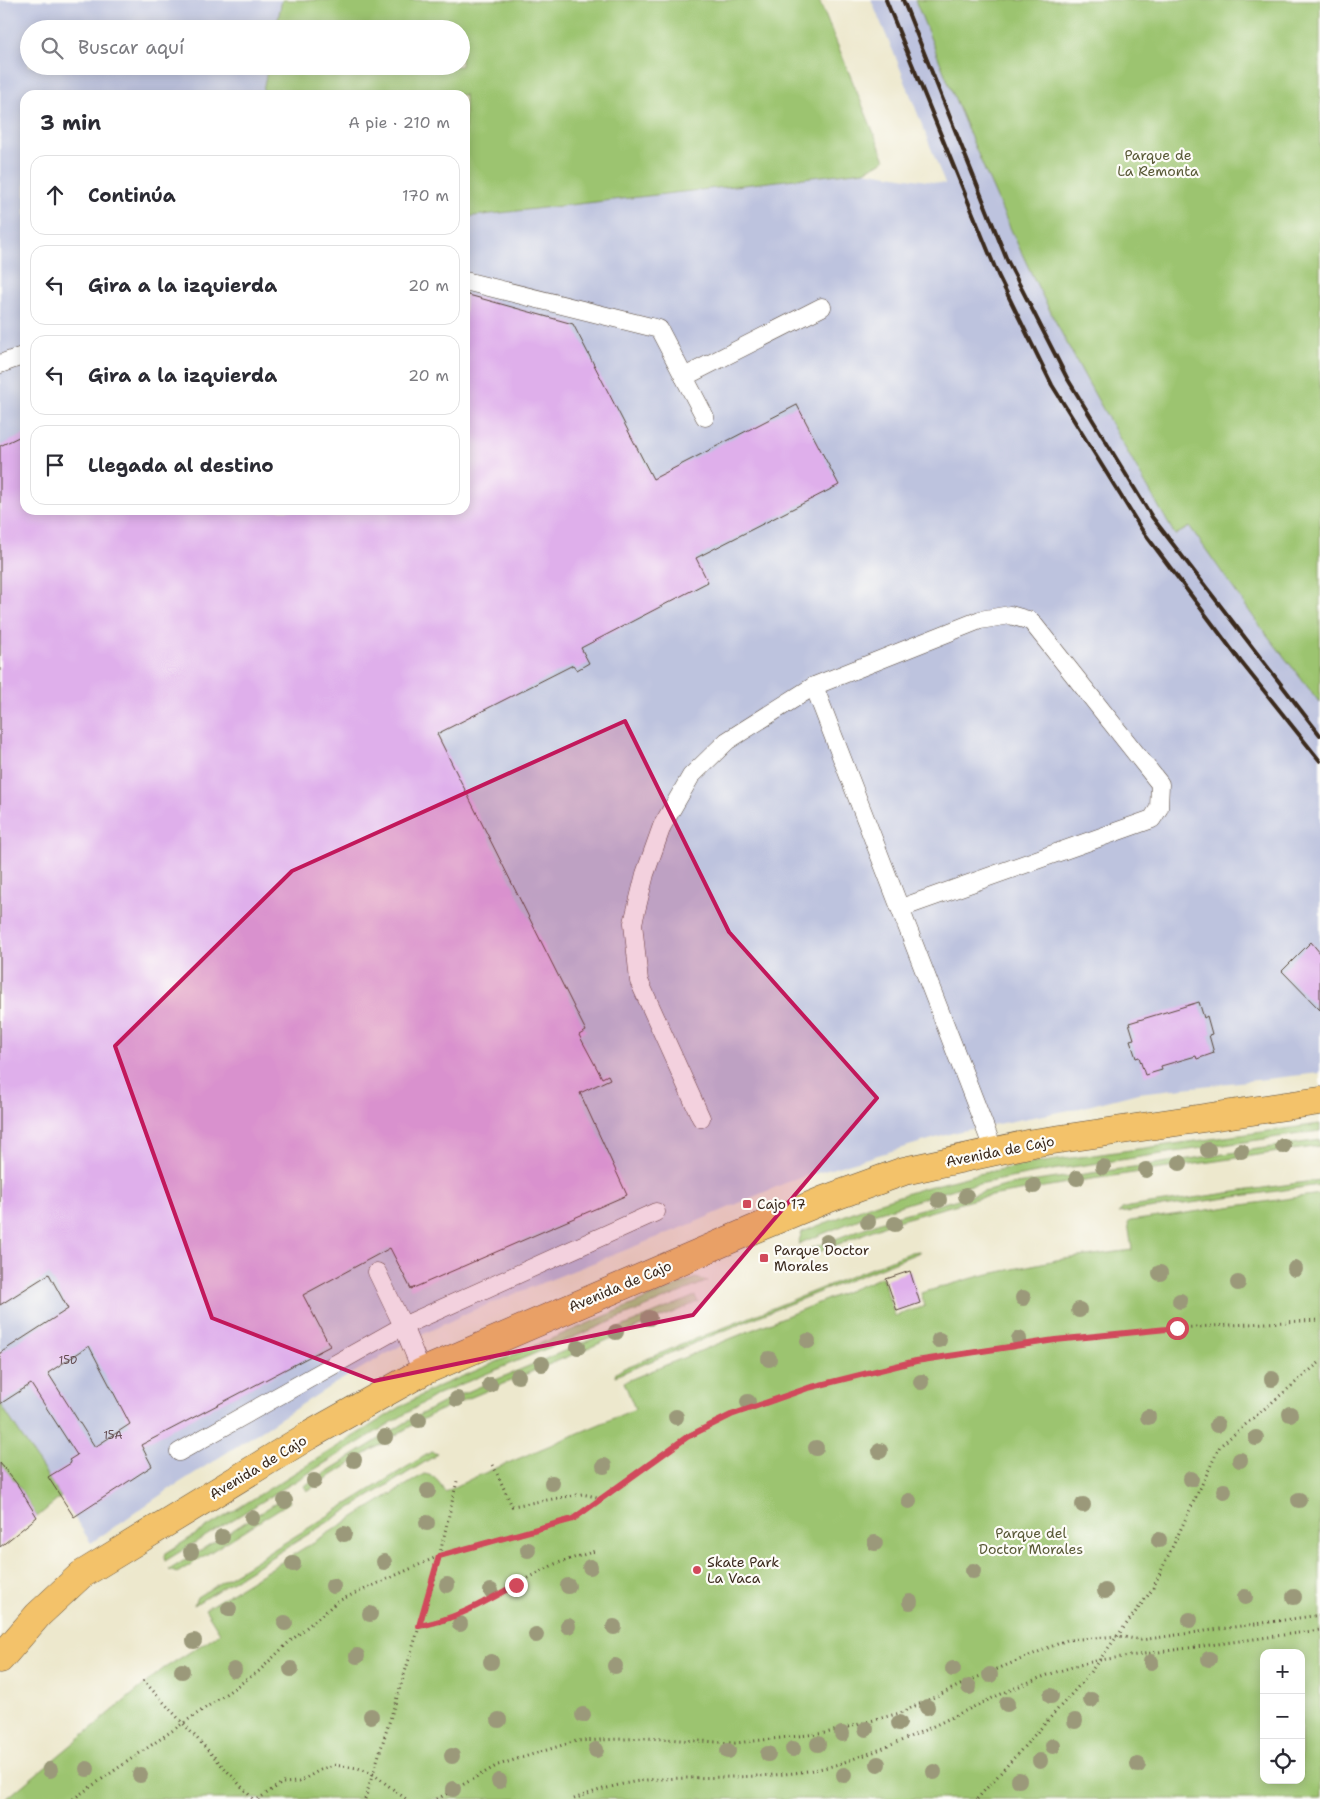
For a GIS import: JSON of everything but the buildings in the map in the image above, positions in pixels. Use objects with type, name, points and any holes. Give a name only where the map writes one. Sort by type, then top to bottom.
[{"type":"highway","name":"Avenida de Cajo","points":[[0,1659],[38,1615],[81,1575],[308,1436],[422,1372],[824,1200],[904,1171],[994,1151],[1042,1142],[1320,1101]]},
{"type":"lane","points":[[470,282],[659,330],[704,417]]},
{"type":"lane","points":[[684,377],[822,308]]},
{"type":"lane","points":[[0,364],[20,357]]},
{"type":"lane","points":[[701,1118],[639,981],[633,923],[645,874],[662,826],[691,776],[727,741],[814,686],[980,620],[1010,615],[1031,621],[1160,784],[1159,808],[1152,819],[901,908]]},
{"type":"lane","points":[[814,686],[994,1151]]},
{"type":"lane","points":[[179,1452],[403,1326],[656,1212]]},
{"type":"lane","points":[[377,1272],[403,1326],[422,1372]]},
{"type":"path","points":[[73,1799],[259,1672],[288,1643],[338,1601],[439,1556],[573,1519],[687,1437],[731,1415],[808,1388],[916,1361],[1055,1340],[1177,1328],[1320,1320]]},
{"type":"path","points":[[977,1799],[1085,1679],[1152,1590],[1220,1446],[1320,1362]]},
{"type":"path","points":[[493,1465],[512,1506],[582,1494],[602,1498]]},
{"type":"path","points":[[365,1799],[419,1626],[439,1556],[457,1481]]},
{"type":"path","points":[[419,1626],[441,1622],[456,1616],[555,1564],[596,1550]]},
{"type":"path","points":[[438,1799],[498,1765],[576,1741],[646,1738],[735,1743],[826,1733],[900,1713],[971,1680],[1067,1640],[1118,1636],[1140,1640],[1320,1615]]},
{"type":"path","points":[[574,1799],[596,1790],[646,1780],[778,1776],[833,1766],[897,1744],[1003,1693],[1078,1664],[1320,1630]]},
{"type":"path","points":[[143,1680],[253,1799]]},
{"type":"path","points":[[258,1799],[282,1783],[299,1782],[333,1765],[358,1768],[373,1774],[406,1799]]},
{"type":"path","points":[[265,1795],[268,1799]]},
{"type":"highlighted area","points":[[625,721],[729,932],[877,1098],[693,1315],[374,1381],[212,1318],[115,1046],[292,871]]},
{"type":"shaded area","points":[[0,0],[282,0],[278,20],[20,20],[20,75],[266,75],[263,90],[20,90],[20,515],[470,515],[470,216],[864,171],[945,184],[896,58],[871,0],[915,0],[962,115],[1175,535],[1190,527],[1257,622],[1320,703],[1320,1073],[1138,1093],[1080,1108],[956,1132],[790,1181],[691,1224],[469,1312],[409,1341],[334,1384],[165,1492],[91,1543],[0,1403]]},
{"type":"green space","points":[[282,0],[819,0],[885,160],[864,171],[470,216],[470,90],[263,90],[266,75],[470,75],[470,20],[278,20]]},
{"type":"green space","name":"Parque de La Remonta","points":[[915,0],[1320,0],[1320,703],[1257,622],[1190,527],[1175,535],[1050,312],[987,176]]},
{"type":"green space","points":[[1320,1124],[1320,1131],[1058,1169],[957,1188],[864,1217],[798,1244],[802,1232],[874,1204],[924,1188],[978,1174],[1028,1164]]},
{"type":"green space","points":[[1320,1140],[1320,1146],[1085,1180],[979,1198],[890,1223],[812,1255],[809,1249],[896,1216],[1009,1185]]},
{"type":"green space","points":[[1320,1180],[1320,1185],[1119,1213],[1122,1209],[1129,1207]]},
{"type":"green space","name":"Parque del Doctor Morales","points":[[1320,1194],[1320,1799],[6,1799],[163,1669],[220,1633],[205,1609],[424,1474],[434,1478],[445,1492],[473,1478],[635,1409],[624,1382],[882,1277],[895,1316],[925,1306],[921,1293],[980,1276],[1056,1260],[1132,1250],[1128,1223],[1130,1221]]},
{"type":"green space","points":[[919,1251],[615,1376],[616,1373],[624,1368],[911,1252]]},
{"type":"green space","points":[[695,1278],[708,1281],[438,1394],[165,1561],[166,1553],[407,1403],[435,1388]]},
{"type":"green space","points":[[695,1296],[698,1302],[436,1412],[307,1491],[304,1486],[408,1421],[448,1400]]},
{"type":"green space","points":[[0,1403],[61,1497],[37,1517],[17,1484],[0,1463]]},
{"type":"green space","points":[[431,1452],[438,1454],[194,1605],[197,1597]]},
{"type":"green space","points":[[287,1496],[290,1502],[177,1573],[169,1570]]},
{"type":"railway","points":[[886,0],[998,275],[1052,385],[1142,530],[1241,662],[1320,761]]},
{"type":"railway","points":[[903,0],[1007,260],[1067,378],[1152,517],[1320,735]]},
{"type":"place","name":"Cajo 17","points":[[747,1204]]},
{"type":"place","name":"Parque Doctor Morales","points":[[764,1258]]},
{"type":"place","name":"Skate Park La Vaca","points":[[697,1570]]},
{"type":"route","points":[[516,1585],[469,1611],[441,1622],[419,1626],[433,1583],[439,1556],[573,1519],[687,1437],[731,1415],[808,1388],[916,1361],[1055,1340],[1177,1328]]}]
